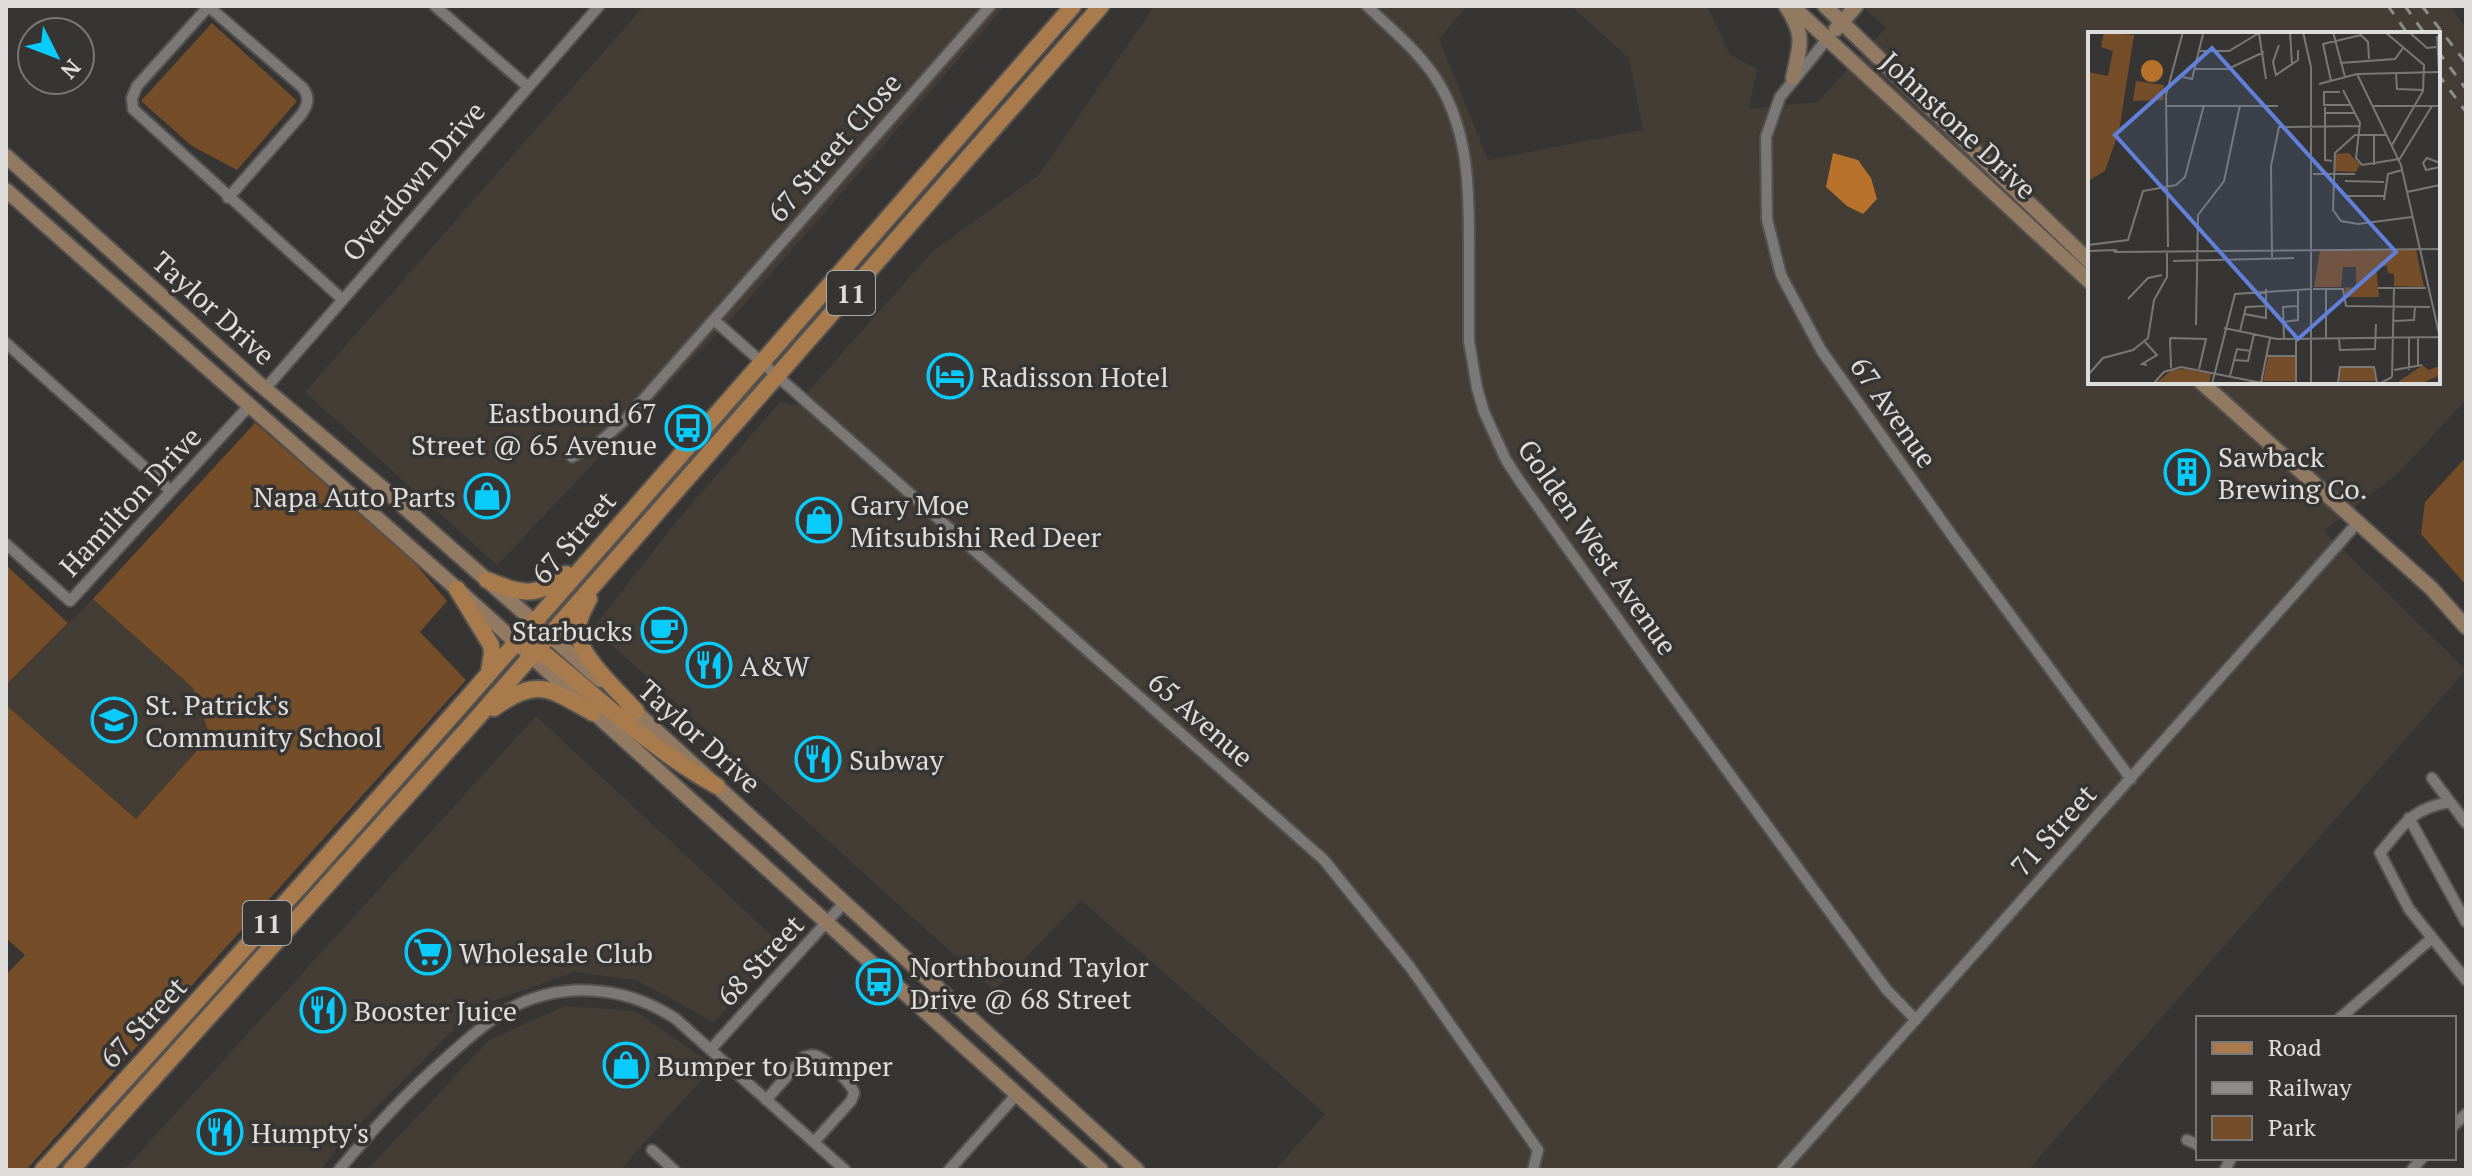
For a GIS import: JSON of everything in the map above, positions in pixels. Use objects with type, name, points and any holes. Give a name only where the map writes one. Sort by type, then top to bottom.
[{"type":"main road","name":"67 Street","points":[[43,1170],[489,674],[1073,6]]},
{"type":"main road","name":"67 Street","points":[[71,1170],[534,654],[1101,6]]},
{"type":"main road","points":[[1786,6],[1796,21],[1801,38],[1793,78]]},
{"type":"main road","name":"Johnstone Drive","points":[[1792,6],[2088,280]]},
{"type":"main road","name":"Johnstone Drive","points":[[1825,6],[2088,260]]},
{"type":"main road","points":[[1828,38],[1856,6]]},
{"type":"main road","name":"Taylor Drive","points":[[6,156],[265,389],[636,711],[1137,1170]]},
{"type":"main road","name":"Taylor Drive","points":[[6,190],[515,643]]},
{"type":"main road","points":[[2203,384],[2359,521],[2431,588],[2466,627]]},
{"type":"main road","points":[[487,580],[515,592],[533,593],[557,581],[601,545]]},
{"type":"main road","points":[[599,579],[583,610],[578,634],[588,657],[636,711]]},
{"type":"main road","points":[[457,589],[491,645],[489,674]]},
{"type":"main road","points":[[515,643],[534,654],[547,656],[667,754],[717,786]]},
{"type":"main road","name":"Taylor Drive","points":[[534,654],[593,713],[1101,1170]]},
{"type":"main road","points":[[470,726],[506,699],[536,688],[554,692],[593,713]]},
{"type":"street","points":[[228,198],[301,115],[308,97],[303,88],[208,6],[137,86],[132,103],[136,113],[228,198],[342,299]]},
{"type":"street","points":[[435,6],[527,86]]},
{"type":"street","name":"Overdown Drive","points":[[265,389],[599,6]]},
{"type":"street","name":"67 Street Close","points":[[572,457],[610,435],[990,6]]},
{"type":"street","name":"Golden West Avenue","points":[[1367,6],[1434,76],[1454,115],[1462,139],[1469,187],[1469,341],[1472,364],[1484,412],[1506,460],[1867,964],[1916,1020]]},
{"type":"street","name":"67 Avenue","points":[[1828,38],[1793,78],[1774,110],[1766,137],[1767,219],[1781,275],[1821,350],[1956,541],[2131,779]]},
{"type":"street","points":[[714,320],[761,362]]},
{"type":"street","points":[[6,343],[171,491]]},
{"type":"street","name":"65 Avenue","points":[[761,362],[1324,860],[1410,967],[1538,1150],[1533,1170]]},
{"type":"street","name":"Hamilton Drive","points":[[6,544],[70,601],[250,405]]},
{"type":"street","name":"71 Street","points":[[1782,1170],[2359,521]]},
{"type":"street","points":[[2432,778],[2466,823]]},
{"type":"street","points":[[2450,802],[2429,806],[2409,818],[2380,853],[2409,909],[2466,980]]},
{"type":"street","points":[[2409,818],[2466,922]]},
{"type":"street","name":"68 Street","points":[[711,1049],[844,903]]},
{"type":"street","points":[[2342,1016],[2431,939]]},
{"type":"street","points":[[339,1170],[392,1109],[463,1043],[500,1015],[537,997],[584,990],[626,996],[661,1009],[711,1049],[845,1170]]},
{"type":"street","points":[[766,1100],[804,1057],[815,1055],[825,1061],[852,1085],[854,1093],[851,1101],[814,1142]]},
{"type":"street","points":[[949,1170],[1017,1094]]},
{"type":"street","points":[[652,1150],[674,1170]]},
{"type":"shaded area","points":[[644,6],[1005,6],[742,307],[497,565],[305,392]]},
{"type":"shaded area","points":[[1154,6],[1467,6],[1439,39],[1488,160],[1643,130],[1629,58],[1571,6],[1707,6],[1730,55],[1757,69],[1749,109],[1818,102],[1886,27],[1862,6],[2452,6],[2466,31],[2466,400],[2398,473],[2324,531],[2466,670],[2028,1170],[1275,1170],[1325,1114],[1081,900],[994,991],[593,628],[682,515],[780,402],[796,405],[933,251],[1039,175]]},
{"type":"shaded area","points":[[1833,153],[1858,160],[1871,178],[1877,199],[1863,214],[1847,206],[1826,187]]},
{"type":"shaded area","name":"St. Patrick's Community School","points":[[93,599],[193,688],[210,736],[136,819],[6,705],[6,685]]},
{"type":"shaded area","points":[[536,716],[784,947],[714,1022],[636,980],[574,972],[476,1007],[339,1145],[321,1170],[124,1170]]},
{"type":"shaded area","points":[[565,1006],[635,1011],[714,1066],[620,1170],[367,1170],[489,1040]]},
{"type":"green space","points":[[212,23],[297,101],[237,170],[192,146],[141,101]]},
{"type":"green space","points":[[255,423],[413,561],[447,601],[420,632],[466,680],[26,1170],[6,1170],[6,975],[25,955],[6,938],[6,705],[136,819],[210,736],[193,688],[93,599]]},
{"type":"green space","points":[[2466,457],[2466,585],[2421,534],[2425,502]]},
{"type":"green space","points":[[6,565],[68,623],[6,685]]},
{"type":"railway","points":[[2388,6],[2407,32]]},
{"type":"railway","points":[[2405,6],[2424,32]]},
{"type":"railway","points":[[2422,6],[2466,63]]},
{"type":"railway","points":[[2440,54],[2466,89]]},
{"type":"railway","points":[[2440,77],[2466,112]]},
{"type":"place","name":"Radisson Hotel","points":[[950,376]]},
{"type":"place","name":"Eastbound 67 Street @ 65 Avenue","points":[[688,428]]},
{"type":"place","name":"Sawback Brewing Co.","points":[[2187,472]]},
{"type":"place","name":"Napa Auto Parts","points":[[487,496]]},
{"type":"place","name":"Gary Moe Mitsubishi Red Deer","points":[[819,520]]},
{"type":"place","name":"Starbucks","points":[[664,630]]},
{"type":"place","name":"A&W","points":[[709,665]]},
{"type":"place","name":"St. Patrick's Community School","points":[[114,720]]},
{"type":"place","name":"Subway","points":[[818,759]]},
{"type":"place","name":"Wholesale Club","points":[[428,952]]},
{"type":"place","name":"Northbound Taylor Drive @ 68 Street","points":[[879,982]]},
{"type":"place","name":"Booster Juice","points":[[323,1010]]},
{"type":"place","name":"Bumper to Bumper","points":[[626,1065]]},
{"type":"place","name":"Humpty's","points":[[220,1132]]}]
